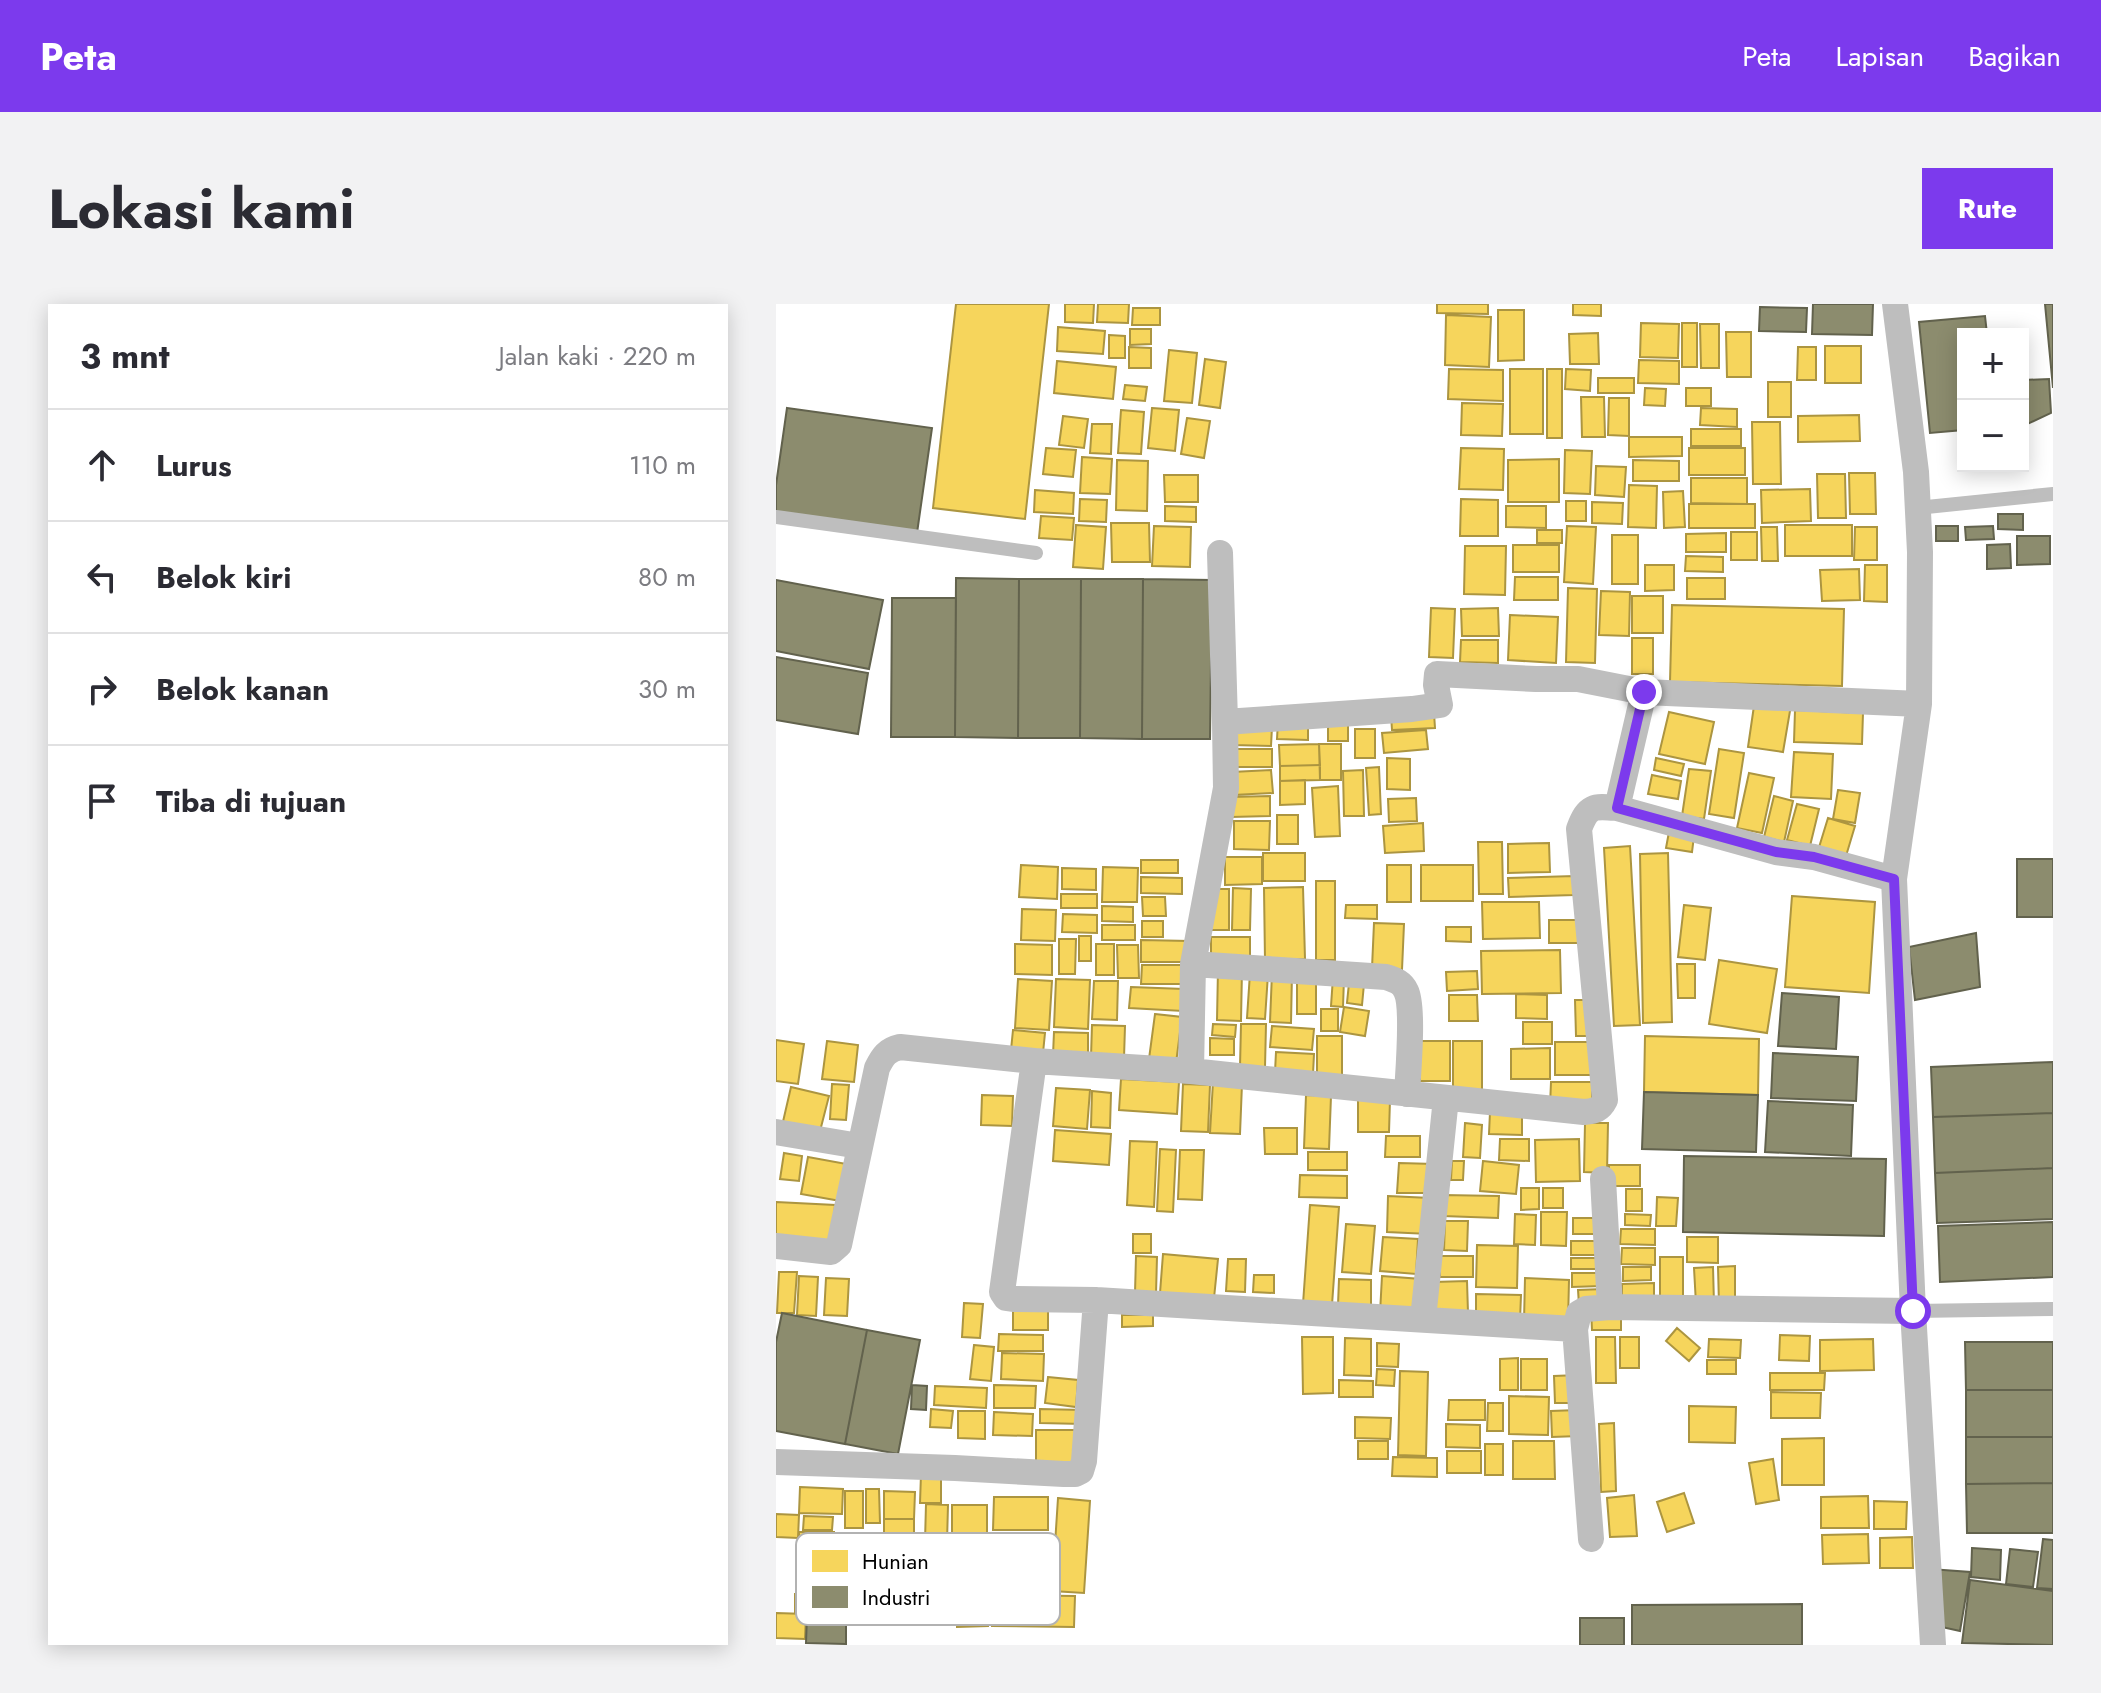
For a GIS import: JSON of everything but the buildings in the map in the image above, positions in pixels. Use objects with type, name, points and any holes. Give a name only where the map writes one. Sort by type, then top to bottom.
[{"type":"street","points":[[1895,304],[1916,472],[1920,552],[1919,704],[1894,879],[1913,1311],[1933,1645]]},
{"type":"street","points":[[1191,1071],[1193,964],[1226,788],[1220,553]]},
{"type":"street","points":[[1225,722],[1440,705],[1437,674],[1578,679],[1644,692],[1919,704]]},
{"type":"street","points":[[1617,808],[1644,692]]},
{"type":"street","points":[[776,1246],[831,1252],[839,1245],[877,1068],[890,1049],[900,1047],[1034,1061],[1191,1071],[1584,1112],[1601,1108],[1605,1100],[1579,829],[1585,814],[1596,807],[1617,808],[1776,852],[1814,857],[1894,879]]},
{"type":"street","points":[[1193,964],[1386,977],[1400,982],[1408,994],[1410,1010],[1407,1094]]},
{"type":"street","points":[[1034,1061],[1002,1292],[1006,1298],[1096,1300],[1575,1329]]},
{"type":"street","points":[[1423,1319],[1446,1098]]},
{"type":"street","points":[[776,1132],[859,1146]]},
{"type":"street","points":[[1603,1179],[1610,1307]]},
{"type":"street","points":[[776,1462],[1075,1474],[1081,1471],[1096,1300]]},
{"type":"street","points":[[1591,1539],[1575,1329],[1579,1313],[1586,1309],[1610,1307],[1913,1311]]},
{"type":"lane","points":[[1917,508],[2053,494]]},
{"type":"lane","points":[[776,517],[1036,553]]},
{"type":"lane","points":[[1913,1311],[2053,1309]]},
{"type":"route","points":[[1644,692],[1617,808],[1776,852],[1814,857],[1894,879],[1913,1311]]}]
